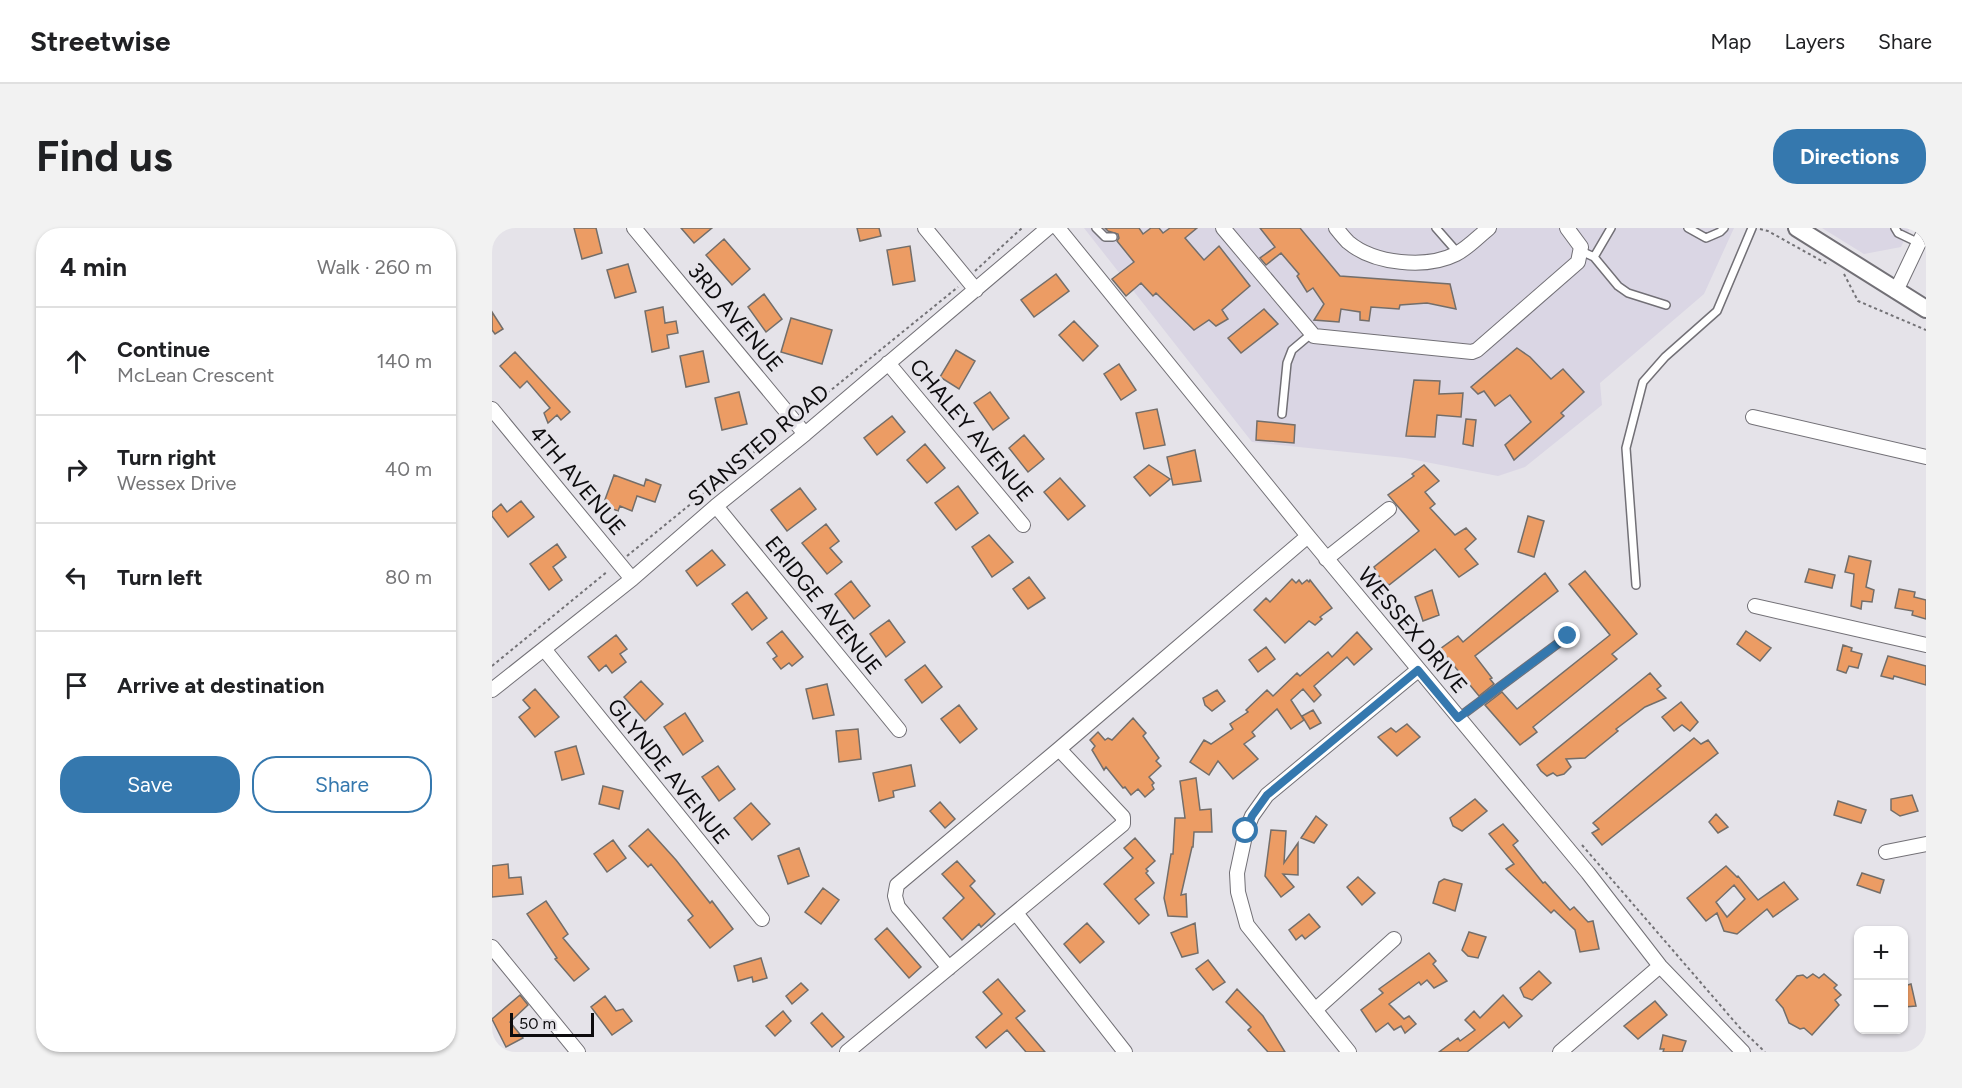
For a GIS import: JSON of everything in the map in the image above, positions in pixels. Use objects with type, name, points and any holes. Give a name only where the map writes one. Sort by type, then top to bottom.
[{"type":"street","name":"3RD AVENUE","points":[[634,228],[805,434]]},
{"type":"street","points":[[925,228],[976,290]]},
{"type":"street","name":"STANSTED ROAD","points":[[492,690],[632,579],[1048,228]]},
{"type":"street","name":"WESSEX DRIVE","points":[[1058,228],[1326,559],[1588,873],[1660,966],[1743,1052]]},
{"type":"street","points":[[1223,228],[1311,334],[1318,338],[1474,352],[1588,254],[1567,228]]},
{"type":"street","points":[[1336,228],[1353,245],[1370,254],[1399,263],[1442,260],[1458,253],[1489,228]]},
{"type":"street","points":[[1797,228],[1926,309]]},
{"type":"street","points":[[1896,291],[1926,228]]},
{"type":"street","name":"CHALEY AVENUE","points":[[888,363],[1023,525]]},
{"type":"street","name":"4TH AVENUE","points":[[492,409],[632,579]]},
{"type":"street","points":[[1754,417],[1926,457]]},
{"type":"street","name":"ERIDGE AVENUE","points":[[716,506],[899,730]]},
{"type":"street","points":[[1326,559],[1389,509]]},
{"type":"street","points":[[948,968],[898,907],[895,896],[897,885],[1308,536]]},
{"type":"street","points":[[1755,606],[1926,645]]},
{"type":"street","name":"GLYNDE AVENUE","points":[[544,649],[762,919]]},
{"type":"street","points":[[1349,1052],[1247,925],[1238,892],[1237,873],[1246,831],[1252,816],[1267,795],[1418,670]]},
{"type":"street","points":[[847,1052],[1123,824],[1123,817],[1059,749]]},
{"type":"street","points":[[1886,852],[1926,844]]},
{"type":"street","points":[[1016,913],[1125,1052]]},
{"type":"street","points":[[1315,1010],[1394,939]]},
{"type":"street","points":[[492,947],[579,1052]]},
{"type":"street","points":[[1560,1052],[1660,966]]},
{"type":"lane","points":[[1096,228],[1105,237],[1113,237]]},
{"type":"lane","points":[[1436,228],[1458,253]]},
{"type":"lane","points":[[1611,228],[1588,254],[1618,286],[1628,293],[1666,304]]},
{"type":"lane","points":[[1688,228],[1706,238],[1724,228]]},
{"type":"lane","points":[[1636,585],[1626,448],[1643,382],[1665,357],[1717,311],[1752,228]]},
{"type":"lane","points":[[1895,228],[1898,232],[1919,243]]},
{"type":"lane","points":[[1282,414],[1287,363],[1292,350],[1311,334]]},
{"type":"lane","points":[[1458,718],[1568,636]]},
{"type":"path","points":[[803,413],[966,279],[1022,228]]},
{"type":"path","points":[[1757,228],[1768,231],[1835,269]]},
{"type":"path","points":[[1844,274],[1858,301],[1926,330]]},
{"type":"path","points":[[492,666],[785,428]]},
{"type":"path","points":[[1579,841],[1740,1028],[1765,1052]]},
{"type":"shaded area","points":[[1084,228],[1734,228],[1704,294],[1600,383],[1602,405],[1525,467],[1498,476],[1405,458],[1252,442]]},
{"type":"shaded area","points":[[1822,228],[1910,228],[1901,247],[1864,254]]},
{"type":"building","points":[[574,228],[596,228],[602,253],[582,259]]},
{"type":"building","points":[[681,228],[712,228],[694,243]]},
{"type":"building","points":[[857,228],[879,228],[881,236],[860,241]]},
{"type":"building","points":[[1105,228],[1139,228],[1143,234],[1151,228],[1159,228],[1163,233],[1170,228],[1197,228],[1185,238],[1204,260],[1219,246],[1250,286],[1222,310],[1228,319],[1216,326],[1209,320],[1194,330],[1156,293],[1153,296],[1141,283],[1126,296],[1112,279],[1134,262],[1117,241],[1118,234]]},
{"type":"building","points":[[1260,228],[1300,228],[1340,276],[1450,284],[1456,309],[1427,303],[1400,305],[1399,309],[1371,307],[1369,321],[1360,320],[1360,312],[1341,309],[1339,322],[1314,320],[1324,304],[1313,288],[1307,292],[1297,276],[1299,274],[1281,253],[1266,265],[1260,258],[1275,247]]},
{"type":"building","points":[[724,239],[750,269],[732,285],[706,255]]},
{"type":"building","points":[[910,246],[915,281],[893,285],[887,250]]},
{"type":"building","points":[[628,264],[636,292],[615,298],[607,270]]},
{"type":"building","points":[[1056,274],[1069,291],[1034,317],[1021,300]]},
{"type":"building","points":[[764,294],[782,319],[766,332],[748,307]]},
{"type":"building","points":[[663,307],[665,323],[676,321],[678,333],[667,335],[669,348],[652,352],[645,311]]},
{"type":"building","points":[[1264,309],[1278,324],[1241,353],[1228,338]]},
{"type":"building","points":[[492,312],[503,329],[495,334],[492,330]]},
{"type":"building","points":[[791,318],[832,330],[822,364],[781,352]]},
{"type":"building","points":[[1074,321],[1098,346],[1083,361],[1059,335]]},
{"type":"building","points":[[1517,348],[1530,357],[1551,379],[1563,369],[1584,392],[1561,413],[1564,416],[1514,460],[1505,445],[1531,422],[1510,395],[1495,406],[1484,391],[1478,394],[1471,387]]},
{"type":"building","points":[[956,350],[975,361],[959,389],[940,377]]},
{"type":"building","points":[[703,351],[709,382],[686,387],[680,356]]},
{"type":"building","points":[[515,352],[570,412],[561,420],[557,415],[548,423],[544,413],[550,408],[527,381],[520,388],[500,366]]},
{"type":"building","points":[[1119,364],[1136,390],[1121,400],[1104,374]]},
{"type":"building","points":[[1414,380],[1440,381],[1439,394],[1463,393],[1461,417],[1437,415],[1435,437],[1406,436]]},
{"type":"building","points":[[739,392],[747,424],[722,430],[715,398]]},
{"type":"building","points":[[990,392],[1009,418],[993,430],[974,403]]},
{"type":"building","points":[[1157,409],[1165,445],[1144,449],[1136,413]]},
{"type":"building","points":[[892,416],[905,432],[877,455],[864,438]]},
{"type":"building","points":[[1466,419],[1476,420],[1473,446],[1463,444]]},
{"type":"building","points":[[1257,421],[1295,425],[1294,443],[1256,440]]},
{"type":"building","points":[[1024,435],[1044,459],[1028,472],[1009,448]]},
{"type":"building","points":[[925,444],[945,468],[927,483],[907,460]]},
{"type":"building","points":[[1195,450],[1201,481],[1173,485],[1167,457]]},
{"type":"building","points":[[1149,465],[1170,479],[1150,496],[1134,477]]},
{"type":"building","points":[[1424,465],[1439,481],[1425,492],[1435,504],[1430,508],[1455,535],[1466,528],[1476,539],[1465,549],[1478,564],[1459,577],[1435,549],[1389,585],[1380,578],[1374,567],[1419,531],[1388,495],[1414,476],[1412,474]]},
{"type":"building","points":[[614,475],[644,486],[646,479],[661,485],[655,502],[637,496],[632,511],[620,506],[618,511],[603,505]]},
{"type":"building","points":[[1060,478],[1085,506],[1068,520],[1044,492]]},
{"type":"building","points":[[958,486],[978,513],[956,530],[935,503]]},
{"type":"building","points":[[800,488],[816,509],[787,531],[771,510]]},
{"type":"building","points":[[521,501],[534,517],[508,537],[492,516],[492,512],[501,504],[507,512]]},
{"type":"building","points":[[1528,516],[1544,521],[1534,557],[1518,552]]},
{"type":"building","points":[[826,524],[839,541],[830,548],[842,562],[827,574],[802,543]]},
{"type":"building","points":[[989,535],[1013,562],[992,577],[972,547]]},
{"type":"building","points":[[557,544],[566,557],[553,567],[562,580],[549,590],[530,564]]},
{"type":"building","points":[[712,550],[725,565],[697,586],[686,571]]},
{"type":"building","points":[[1849,556],[1871,561],[1866,587],[1874,590],[1872,602],[1862,601],[1861,609],[1851,606],[1854,574],[1845,572]]},
{"type":"building","points":[[1809,569],[1835,575],[1832,588],[1805,582]]},
{"type":"building","points":[[1585,571],[1637,634],[1612,654],[1617,659],[1533,727],[1537,732],[1520,745],[1485,705],[1502,692],[1517,709],[1610,635],[1569,584]]},
{"type":"building","points":[[1545,573],[1558,591],[1475,656],[1494,684],[1479,696],[1440,649],[1458,636],[1463,642]]},
{"type":"building","points":[[1029,577],[1045,598],[1028,609],[1013,589]]},
{"type":"building","points":[[1292,579],[1296,583],[1299,580],[1302,584],[1310,580],[1332,608],[1320,617],[1322,619],[1315,625],[1309,621],[1285,643],[1254,610],[1266,598],[1270,602]]},
{"type":"building","points":[[851,581],[870,606],[854,619],[835,594]]},
{"type":"building","points":[[1899,589],[1915,592],[1914,597],[1926,600],[1926,619],[1912,615],[1913,611],[1895,608]]},
{"type":"building","points":[[1432,590],[1439,615],[1423,621],[1415,597]]},
{"type":"building","points":[[747,592],[767,618],[752,630],[732,604]]},
{"type":"building","points":[[889,620],[905,642],[886,657],[870,634]]},
{"type":"building","points":[[782,631],[803,657],[792,666],[789,663],[781,669],[773,659],[777,656],[767,643]]},
{"type":"building","points":[[1746,631],[1771,648],[1760,661],[1737,644]]},
{"type":"building","points":[[1357,632],[1372,649],[1354,665],[1347,657],[1314,686],[1321,695],[1314,702],[1303,689],[1291,700],[1304,720],[1291,729],[1277,709],[1252,732],[1255,736],[1244,744],[1258,759],[1233,779],[1218,761],[1209,775],[1190,762],[1204,740],[1211,744],[1233,729],[1230,724],[1248,712],[1246,710],[1267,690],[1273,696],[1297,673],[1300,676],[1328,652],[1332,657]]},
{"type":"building","points":[[616,635],[627,649],[620,654],[626,662],[612,673],[606,665],[599,671],[588,657]]},
{"type":"building","points":[[1843,645],[1852,648],[1851,651],[1862,654],[1858,668],[1849,666],[1846,673],[1837,670]]},
{"type":"building","points":[[1266,647],[1275,659],[1258,672],[1249,660]]},
{"type":"building","points":[[1888,656],[1926,666],[1926,685],[1894,676],[1893,679],[1881,676]]},
{"type":"building","points":[[925,665],[942,687],[922,703],[905,680]]},
{"type":"building","points":[[1650,673],[1661,686],[1657,689],[1666,698],[1645,707],[1616,729],[1618,731],[1585,758],[1566,759],[1571,767],[1564,774],[1557,776],[1553,773],[1547,776],[1541,771],[1537,765]]},
{"type":"building","points":[[641,681],[663,704],[645,721],[624,697]]},
{"type":"building","points":[[827,684],[834,715],[813,719],[806,689]]},
{"type":"building","points":[[535,689],[559,717],[535,737],[519,717],[530,708],[523,700]]},
{"type":"building","points":[[1217,690],[1225,701],[1212,711],[1205,705],[1203,698]]},
{"type":"building","points":[[1681,702],[1698,722],[1690,731],[1682,725],[1674,731],[1662,717]]},
{"type":"building","points":[[959,705],[977,729],[960,743],[941,719]]},
{"type":"building","points":[[1313,710],[1321,723],[1310,729],[1302,716]]},
{"type":"building","points":[[685,713],[703,741],[683,755],[664,727]]},
{"type":"building","points":[[1133,718],[1146,733],[1143,736],[1159,758],[1156,761],[1161,766],[1149,777],[1154,783],[1152,785],[1154,789],[1145,797],[1138,789],[1131,795],[1106,767],[1104,770],[1092,750],[1095,746],[1090,740],[1098,732],[1105,740],[1108,738],[1112,740]]},
{"type":"building","points":[[1407,724],[1420,737],[1397,756],[1378,737],[1391,728],[1396,732]]},
{"type":"building","points":[[858,729],[861,759],[839,762],[836,731]]},
{"type":"building","points":[[1694,738],[1701,744],[1708,740],[1718,753],[1602,845],[1592,833],[1599,829],[1593,823]]},
{"type":"building","points":[[576,746],[584,774],[562,780],[555,752]]},
{"type":"building","points":[[911,765],[915,786],[893,791],[894,797],[879,801],[873,773]]},
{"type":"building","points":[[718,766],[735,789],[719,801],[702,777]]},
{"type":"building","points":[[1196,778],[1200,810],[1211,809],[1212,832],[1194,832],[1193,847],[1181,895],[1186,894],[1187,917],[1168,916],[1164,898],[1171,854],[1173,854],[1175,818],[1185,818],[1180,781]]},
{"type":"building","points":[[603,786],[623,791],[619,809],[599,804]]},
{"type":"building","points":[[1912,795],[1918,811],[1900,816],[1891,810],[1891,799]]},
{"type":"building","points":[[1475,799],[1487,811],[1462,831],[1453,826],[1450,818]]},
{"type":"building","points":[[1838,801],[1866,810],[1861,823],[1834,815]]},
{"type":"building","points":[[940,802],[955,819],[945,828],[930,811]]},
{"type":"building","points":[[751,803],[770,824],[752,840],[734,818]]},
{"type":"building","points":[[1716,814],[1728,827],[1718,833],[1709,822]]},
{"type":"building","points":[[1316,816],[1327,825],[1314,843],[1301,838]]},
{"type":"building","points":[[1503,824],[1518,841],[1513,845],[1543,883],[1545,882],[1570,910],[1574,907],[1588,922],[1593,921],[1599,949],[1580,952],[1575,930],[1554,910],[1551,913],[1506,869],[1514,864],[1489,834]]},
{"type":"building","points":[[648,829],[710,903],[712,901],[733,929],[710,948],[688,920],[693,916],[651,864],[648,867],[629,846]]},
{"type":"building","points":[[1271,830],[1286,831],[1284,863],[1298,843],[1298,875],[1283,874],[1294,887],[1281,897],[1265,876]]},
{"type":"building","points":[[1135,838],[1155,861],[1146,869],[1148,871],[1146,873],[1154,883],[1135,899],[1149,915],[1139,924],[1104,884],[1133,858],[1124,848]]},
{"type":"building","points":[[613,840],[626,858],[607,872],[594,854]]},
{"type":"building","points":[[799,848],[809,876],[788,884],[778,856]]},
{"type":"building","points":[[957,861],[975,881],[970,886],[995,914],[981,927],[979,924],[962,940],[943,918],[964,898],[942,874]]},
{"type":"building","points":[[508,864],[509,878],[521,877],[523,894],[492,897],[492,866]]},
{"type":"building","points":[[1726,866],[1738,876],[1758,900],[1784,882],[1798,899],[1773,917],[1767,909],[1737,934],[1724,931],[1717,913],[1706,921],[1687,898]],"holes":[[[1734,885],[1745,899],[1727,917],[1716,902]]]},
{"type":"building","points":[[1862,873],[1884,880],[1880,893],[1857,885]]},
{"type":"building","points":[[1358,877],[1375,893],[1362,905],[1347,887]]},
{"type":"building","points":[[1444,879],[1462,884],[1455,911],[1433,903],[1439,882]]},
{"type":"building","points":[[823,888],[839,900],[821,924],[805,912]]},
{"type":"building","points":[[546,901],[568,934],[563,938],[589,969],[574,981],[555,959],[557,958],[527,914]]},
{"type":"building","points":[[1309,914],[1320,927],[1305,939],[1302,935],[1296,940],[1289,930]]},
{"type":"building","points":[[1087,923],[1104,942],[1080,963],[1064,944]]},
{"type":"building","points":[[1195,923],[1198,953],[1182,957],[1171,933]]},
{"type":"building","points":[[887,928],[921,967],[909,978],[875,939]]},
{"type":"building","points":[[1469,932],[1486,937],[1478,958],[1468,956],[1462,950]]},
{"type":"building","points":[[1429,953],[1436,961],[1433,964],[1447,981],[1434,988],[1427,980],[1421,985],[1419,982],[1389,1004],[1404,1019],[1409,1016],[1416,1024],[1405,1033],[1401,1026],[1394,1030],[1388,1023],[1376,1032],[1361,1010],[1383,993],[1379,989]]},
{"type":"building","points":[[761,958],[767,978],[753,982],[752,977],[738,981],[734,966]]},
{"type":"building","points":[[1208,960],[1225,982],[1213,990],[1196,969]]},
{"type":"building","points":[[1539,971],[1551,983],[1532,1000],[1524,997],[1520,988]]},
{"type":"building","points":[[1813,974],[1819,978],[1824,974],[1837,985],[1834,988],[1841,995],[1835,1000],[1839,1005],[1812,1035],[1804,1028],[1800,1029],[1789,1023],[1783,1008],[1776,1000],[1797,976],[1803,975],[1807,978]]},
{"type":"building","points":[[998,979],[1025,1011],[1016,1018],[1045,1052],[1026,1052],[1007,1030],[986,1048],[976,1037],[1002,1014],[983,992]]},
{"type":"building","points":[[801,983],[808,990],[792,1004],[786,996]]},
{"type":"building","points":[[1911,984],[1916,1006],[1908,1007],[1908,985]]},
{"type":"building","points":[[1237,989],[1263,1016],[1285,1052],[1268,1052],[1248,1030],[1251,1027],[1226,1002]]},
{"type":"building","points":[[520,995],[528,1005],[510,1022],[523,1038],[506,1047],[492,1019]]},
{"type":"building","points":[[1503,995],[1522,1016],[1509,1028],[1504,1022],[1467,1052],[1439,1052],[1458,1038],[1460,1041],[1475,1030],[1465,1020],[1474,1011],[1480,1018]]},
{"type":"building","points":[[605,996],[616,1011],[623,1009],[632,1021],[612,1035],[591,1007]]},
{"type":"building","points":[[1655,1001],[1667,1015],[1638,1039],[1624,1026]]},
{"type":"building","points":[[783,1011],[791,1021],[775,1036],[766,1026]]},
{"type":"building","points":[[822,1013],[844,1037],[832,1047],[811,1023]]},
{"type":"building","points":[[1663,1035],[1686,1041],[1682,1052],[1663,1052],[1664,1049],[1660,1049]]},
{"type":"route","points":[[1246,831],[1252,816],[1267,795],[1418,670],[1458,718],[1568,636]]}]
